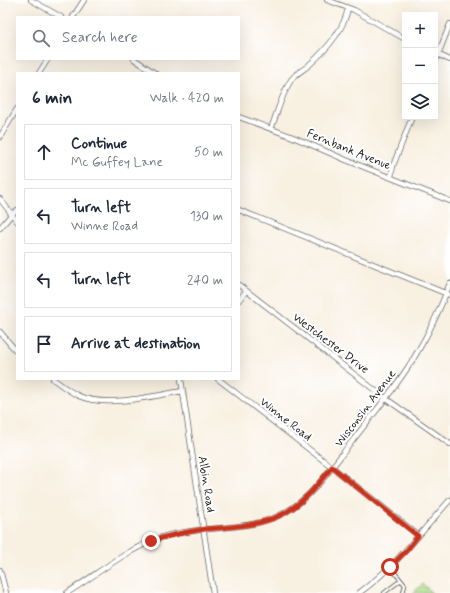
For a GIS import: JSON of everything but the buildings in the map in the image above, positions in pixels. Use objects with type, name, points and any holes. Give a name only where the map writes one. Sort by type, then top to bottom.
[{"type":"street","points":[[31,0],[59,16]]},
{"type":"street","points":[[74,16],[84,0]]},
{"type":"street","points":[[328,0],[348,8],[402,37]]},
{"type":"street","points":[[272,129],[286,90],[292,79],[327,47],[343,23],[348,8]]},
{"type":"street","points":[[438,52],[450,24]]},
{"type":"street","points":[[438,54],[450,60]]},
{"type":"street","points":[[40,72],[47,60]]},
{"type":"street","points":[[136,60],[154,72]]},
{"type":"street","points":[[0,137],[16,111]]},
{"type":"street","name":"Fernbank Avenue","points":[[240,117],[293,137],[346,160],[450,201]]},
{"type":"street","points":[[391,177],[411,120]]},
{"type":"street","points":[[0,199],[16,220]]},
{"type":"street","points":[[240,210],[448,295]]},
{"type":"street","points":[[0,228],[16,211]]},
{"type":"street","name":"Wisconsin Avenue","points":[[67,593],[137,547],[167,536],[272,519],[284,514],[309,494],[332,467],[404,374],[436,319],[448,295],[450,283]]},
{"type":"street","name":"Westchester Drive","points":[[240,286],[386,398],[450,444]]},
{"type":"street","points":[[240,299],[246,291]]},
{"type":"street","points":[[0,332],[16,351]]},
{"type":"street","points":[[54,380],[78,396],[99,401],[126,400],[182,392]]},
{"type":"street","name":"Albin Road","points":[[181,380],[213,593]]},
{"type":"street","name":"Winne Road","points":[[219,380],[418,536]]},
{"type":"street","points":[[359,593],[390,567],[407,550],[450,500]]},
{"type":"street","points":[[0,570],[6,593]]},
{"type":"lane","points":[[390,567],[405,585],[403,593]]},
{"type":"lane","points":[[384,593],[400,580]]},
{"type":"green space","points":[[423,584],[432,593],[413,593]]},
{"type":"route","points":[[151,541],[185,532],[235,526],[272,519],[284,514],[309,494],[332,467],[418,536],[407,550],[390,567]]}]
